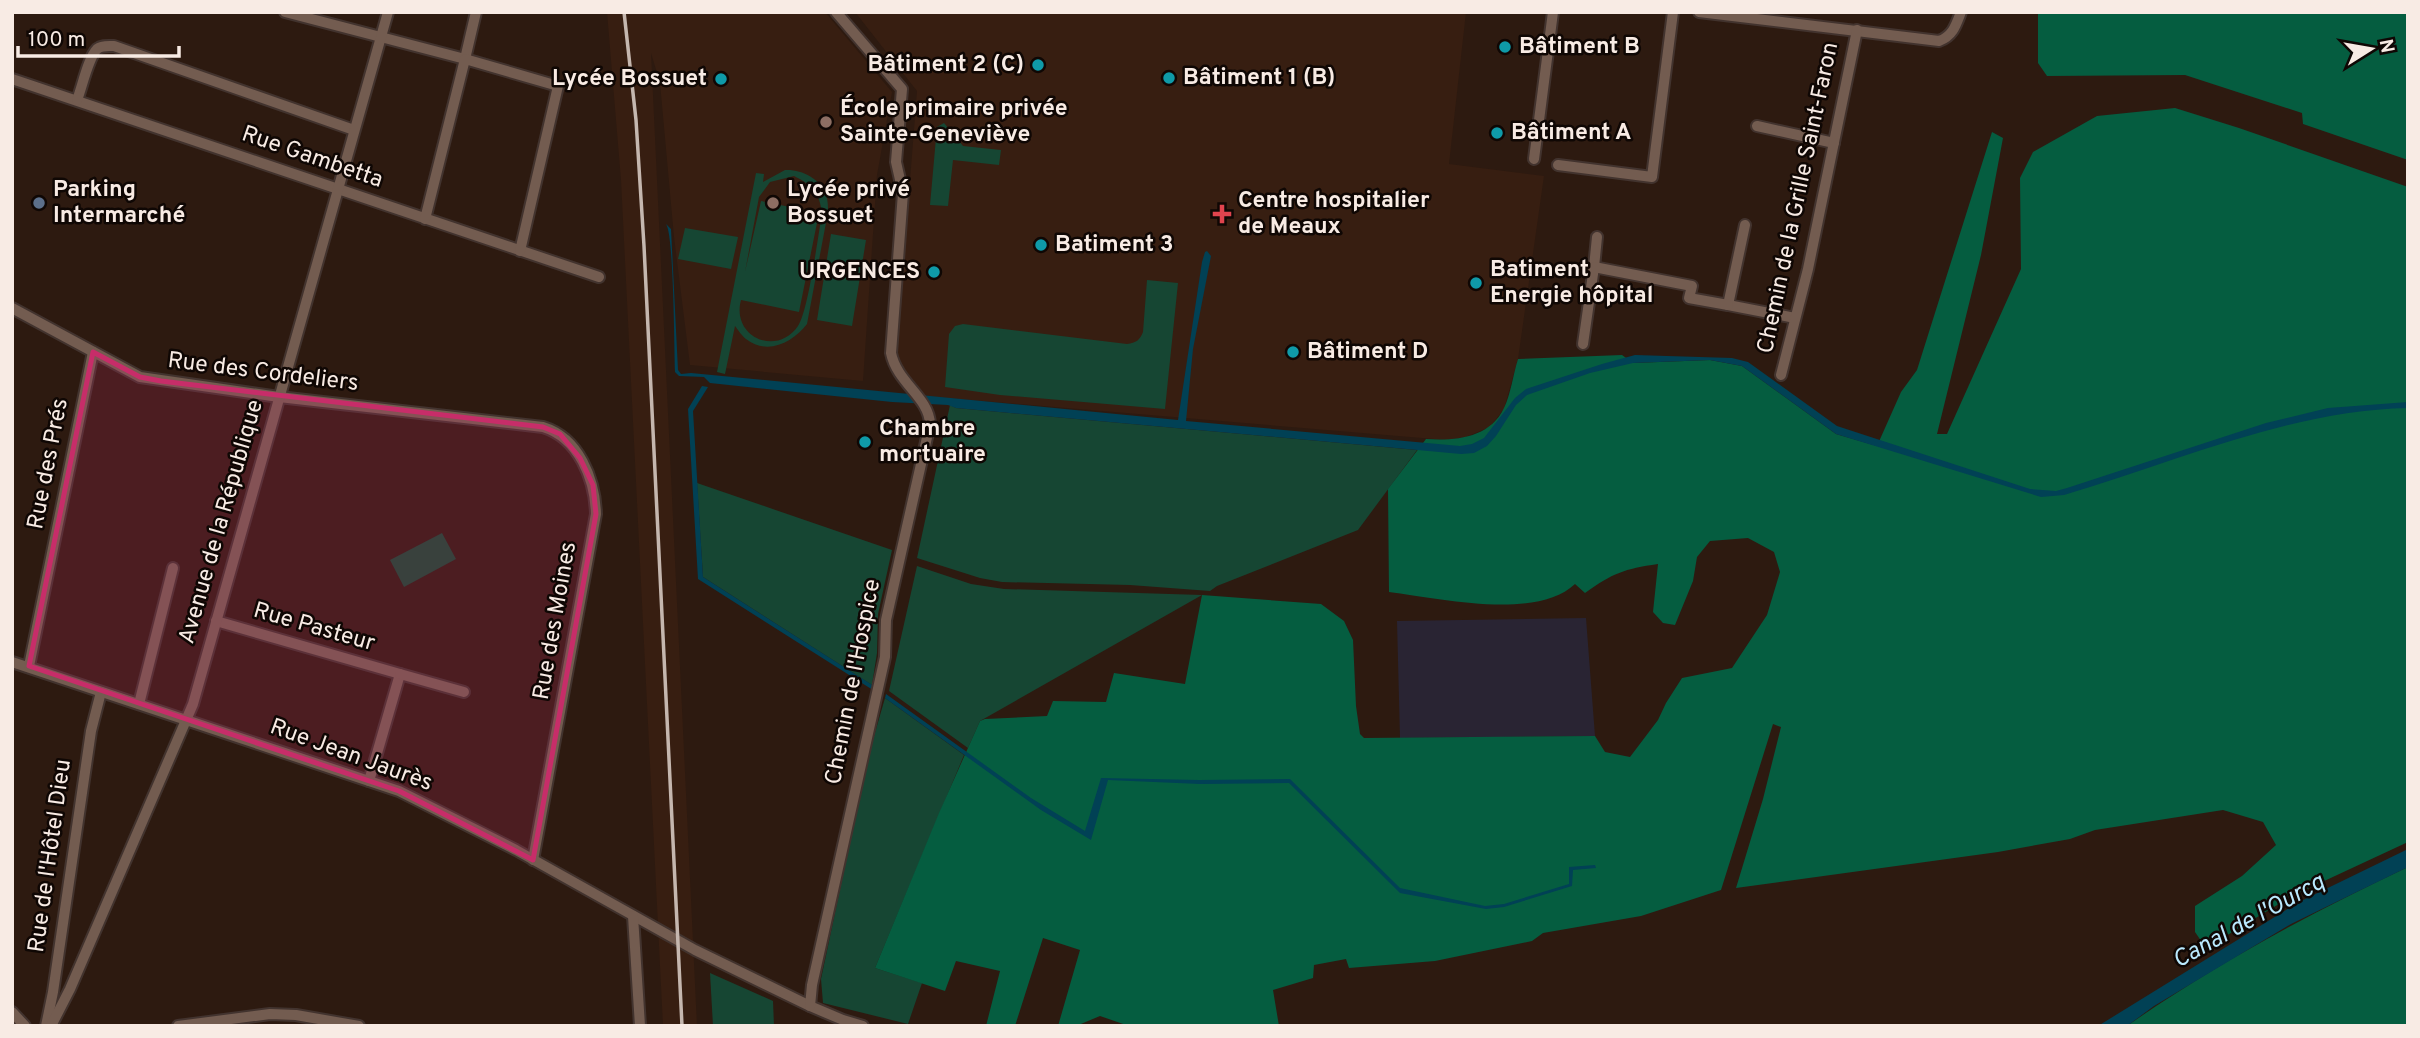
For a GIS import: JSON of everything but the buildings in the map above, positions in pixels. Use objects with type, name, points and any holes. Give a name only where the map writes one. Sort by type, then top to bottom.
[{"type":"street","points":[[285,12],[558,86],[520,251]]},
{"type":"street","name":"Avenue de la République","points":[[51,1026],[76,976],[187,720],[388,12]]},
{"type":"street","points":[[425,219],[476,12]]},
{"type":"street","name":"Chemin de l'Hospice","points":[[810,1006],[812,985],[885,657],[886,620],[930,424],[925,408],[895,368],[891,353],[903,193],[897,162],[902,89],[836,12]]},
{"type":"street","points":[[1534,159],[1553,12]]},
{"type":"street","points":[[1558,165],[1651,177],[1673,12]]},
{"type":"street","points":[[1699,12],[1933,40],[1947,38],[1961,12]]},
{"type":"street","name":"Chemin de la Grille Saint-Faron","points":[[1781,375],[1808,269],[1857,30]]},
{"type":"street","points":[[77,100],[92,57],[98,48],[105,45],[354,130]]},
{"type":"street","name":"Rue Gambetta","points":[[12,79],[599,277]]},
{"type":"street","points":[[1757,126],[1834,142]]},
{"type":"street","points":[[1728,306],[1745,225]]},
{"type":"street","points":[[1583,344],[1597,237]]},
{"type":"street","points":[[1594,267],[1692,286],[1689,299],[1795,318]]},
{"type":"street","name":"Rue des Cordeliers","points":[[12,308],[140,377],[279,397],[525,425]]},
{"type":"street","name":"Rue des Prés","points":[[29,666],[93,352]]},
{"type":"street","name":"Rue des Moines","points":[[525,425],[543,427],[560,434],[580,458],[593,485],[596,514],[533,860]]},
{"type":"street","points":[[139,704],[173,568]]},
{"type":"street","name":"Rue Pasteur","points":[[216,621],[464,692]]},
{"type":"street","name":"Rue Jean Jaurès","points":[[12,662],[399,791],[533,860],[695,950],[810,1006],[863,1026]]},
{"type":"street","name":"Rue Pasteur","points":[[369,780],[400,674]]},
{"type":"street","name":"Rue de l'Hôtel Dieu","points":[[46,1026],[91,731],[101,692]]},
{"type":"street","points":[[633,916],[640,1026]]},
{"type":"street","points":[[12,1012],[25,1026]]},
{"type":"street","points":[[178,1026],[270,1014],[296,1015],[359,1026]]},
{"type":"highlighted area","points":[[93,352],[140,377],[161,381],[543,427],[560,434],[580,458],[593,485],[596,514],[533,860],[399,791],[29,666]]},
{"type":"shaded area","points":[[607,12],[825,12],[892,92],[877,175],[863,381],[690,365],[674,237],[660,83],[651,53],[697,1026],[663,1026],[621,180]]},
{"type":"shaded area","name":"Centre hospitalier de Meaux","points":[[855,12],[1466,12],[1449,164],[1544,176],[1518,359],[1504,409],[1490,427],[1466,437],[1446,440],[923,396],[896,359],[917,91]]},
{"type":"shaded area","points":[[1586,618],[1595,736],[1400,738],[1397,621]]},
{"type":"green space","points":[[2038,12],[2408,12],[2408,160],[2303,124],[2302,113],[2185,75],[2047,76],[2038,63]]},
{"type":"green space","points":[[2175,108],[2408,187],[2408,842],[2292,896],[2206,948],[2195,932],[2195,906],[2242,876],[2276,845],[2263,822],[2223,810],[2095,830],[2070,839],[1998,852],[1736,888],[1781,727],[1773,724],[1721,890],[1641,916],[1543,933],[1532,941],[1435,961],[1349,968],[1346,959],[1314,965],[1313,978],[1273,990],[1279,1026],[1129,1026],[1100,1016],[1076,1026],[1058,1026],[1080,950],[1043,938],[1015,1026],[986,1026],[1000,971],[956,961],[945,991],[875,968],[980,721],[1047,716],[1053,701],[1106,702],[1114,673],[1185,684],[1202,595],[1321,604],[1344,621],[1353,640],[1356,706],[1360,734],[1364,738],[1595,736],[1605,752],[1630,757],[1658,720],[1682,678],[1732,668],[1767,615],[1780,572],[1774,552],[1748,538],[1710,541],[1697,557],[1693,581],[1675,625],[1663,623],[1653,612],[1658,564],[1619,573],[1585,593],[1575,584],[1558,595],[1536,602],[1486,604],[1389,592],[1388,489],[1426,439],[1471,436],[1490,426],[1504,408],[1518,359],[1622,355],[1633,363],[1710,360],[1742,366],[1836,434],[1877,446],[1901,392],[1917,370],[1992,132],[2003,138],[1981,255],[1937,434],[1947,434],[2021,269],[2020,178],[2033,152],[2097,116]]},
{"type":"green space","points":[[944,123],[963,146],[1001,150],[999,165],[953,160],[948,206],[930,205],[937,127]]},
{"type":"green space","points":[[785,170],[797,171],[815,179],[827,197],[828,212],[807,324],[787,341],[771,346],[754,344],[735,326],[725,374],[717,372],[756,173],[764,174],[763,182]],"holes":[[[794,176],[817,195],[822,214],[809,290],[798,326],[789,335],[768,341],[749,333],[743,324],[741,300],[799,312],[819,213],[761,201],[745,272],[759,197],[770,182]]]},
{"type":"green space","points":[[685,228],[738,237],[731,269],[678,259]]},
{"type":"green space","points":[[831,234],[866,240],[852,326],[817,320]]},
{"type":"green space","points":[[1147,280],[1178,283],[1165,409],[1000,395],[945,387],[949,334],[955,326],[963,324],[1127,344],[1137,341],[1143,332]]},
{"type":"green space","points":[[950,405],[956,408],[1417,450],[1358,530],[1210,591],[1130,585],[1002,582],[980,578],[917,558]]},
{"type":"green space","points":[[697,483],[892,550],[878,614],[877,653],[872,685],[703,577]]},
{"type":"green space","points":[[442,533],[456,559],[404,587],[390,560]]},
{"type":"green space","points":[[917,566],[971,584],[1004,589],[1202,595],[980,721],[968,748],[889,691]]},
{"type":"green space","points":[[885,698],[964,755],[875,968],[922,983],[908,1024],[823,1003],[821,979],[868,757]]},
{"type":"green space","points":[[2408,867],[2408,1026],[2127,1026],[2194,981],[2264,940]]},
{"type":"green space","points":[[710,973],[773,1001],[774,1026],[713,1026]]},
{"type":"water","points":[[666,224],[671,229],[678,370],[681,374],[1178,420],[1202,262],[1207,251],[1211,256],[1193,349],[1186,421],[1460,446],[1484,438],[1515,398],[1526,389],[1602,364],[1635,355],[1732,358],[1748,362],[1837,426],[2030,489],[2056,491],[2266,423],[2328,408],[2408,402],[2408,408],[2364,411],[2277,428],[2064,495],[2041,497],[1836,434],[1742,366],[1710,360],[1633,363],[1590,373],[1527,395],[1516,405],[1487,446],[1474,453],[1461,454],[710,383],[704,377],[679,376],[675,372],[672,269]]},
{"type":"water","points":[[702,386],[708,387],[693,411],[703,577],[877,688],[876,692],[698,579],[688,409]]},
{"type":"water","points":[[886,694],[1031,798],[1085,831],[1101,778],[1290,779],[1400,888],[1485,906],[1504,904],[1569,884],[1569,867],[1595,865],[1596,868],[1573,870],[1572,886],[1504,907],[1486,909],[1400,893],[1289,783],[1200,784],[1108,780],[1091,840],[1041,810],[885,698]]},
{"type":"water","points":[[2408,849],[2408,867],[2291,924],[2154,1006],[2127,1026],[2098,1026],[2299,902]]},
{"type":"railway","points":[[624,12],[636,120],[644,246],[682,1026]]},
{"type":"place","name":"Bâtiment B","points":[[1505,47]]},
{"type":"place","name":"Bâtiment 2 (C)","points":[[1038,65]]},
{"type":"place","name":"Bâtiment 1 (B)","points":[[1169,78]]},
{"type":"place","name":"Lycée Bossuet","points":[[721,79]]},
{"type":"place","name":"École primaire privée Sainte-Geneviève","points":[[826,122]]},
{"type":"place","name":"Bâtiment A","points":[[1497,133]]},
{"type":"place","name":"Parking Intermarché","points":[[39,203]]},
{"type":"place","name":"Lycée privé Bossuet","points":[[773,203]]},
{"type":"place","name":"Centre hospitalier de Meaux","points":[[1222,214]]},
{"type":"place","name":"Batiment 3","points":[[1041,245]]},
{"type":"place","name":"URGENCES","points":[[934,272]]},
{"type":"place","name":"Batiment Energie hôpital","points":[[1476,283]]},
{"type":"place","name":"Bâtiment D","points":[[1293,352]]},
{"type":"place","name":"Chambre mortuaire","points":[[865,442]]},
{"type":"water label","name":"Canal de l'Ourcq","points":[[2249,922]]}]
